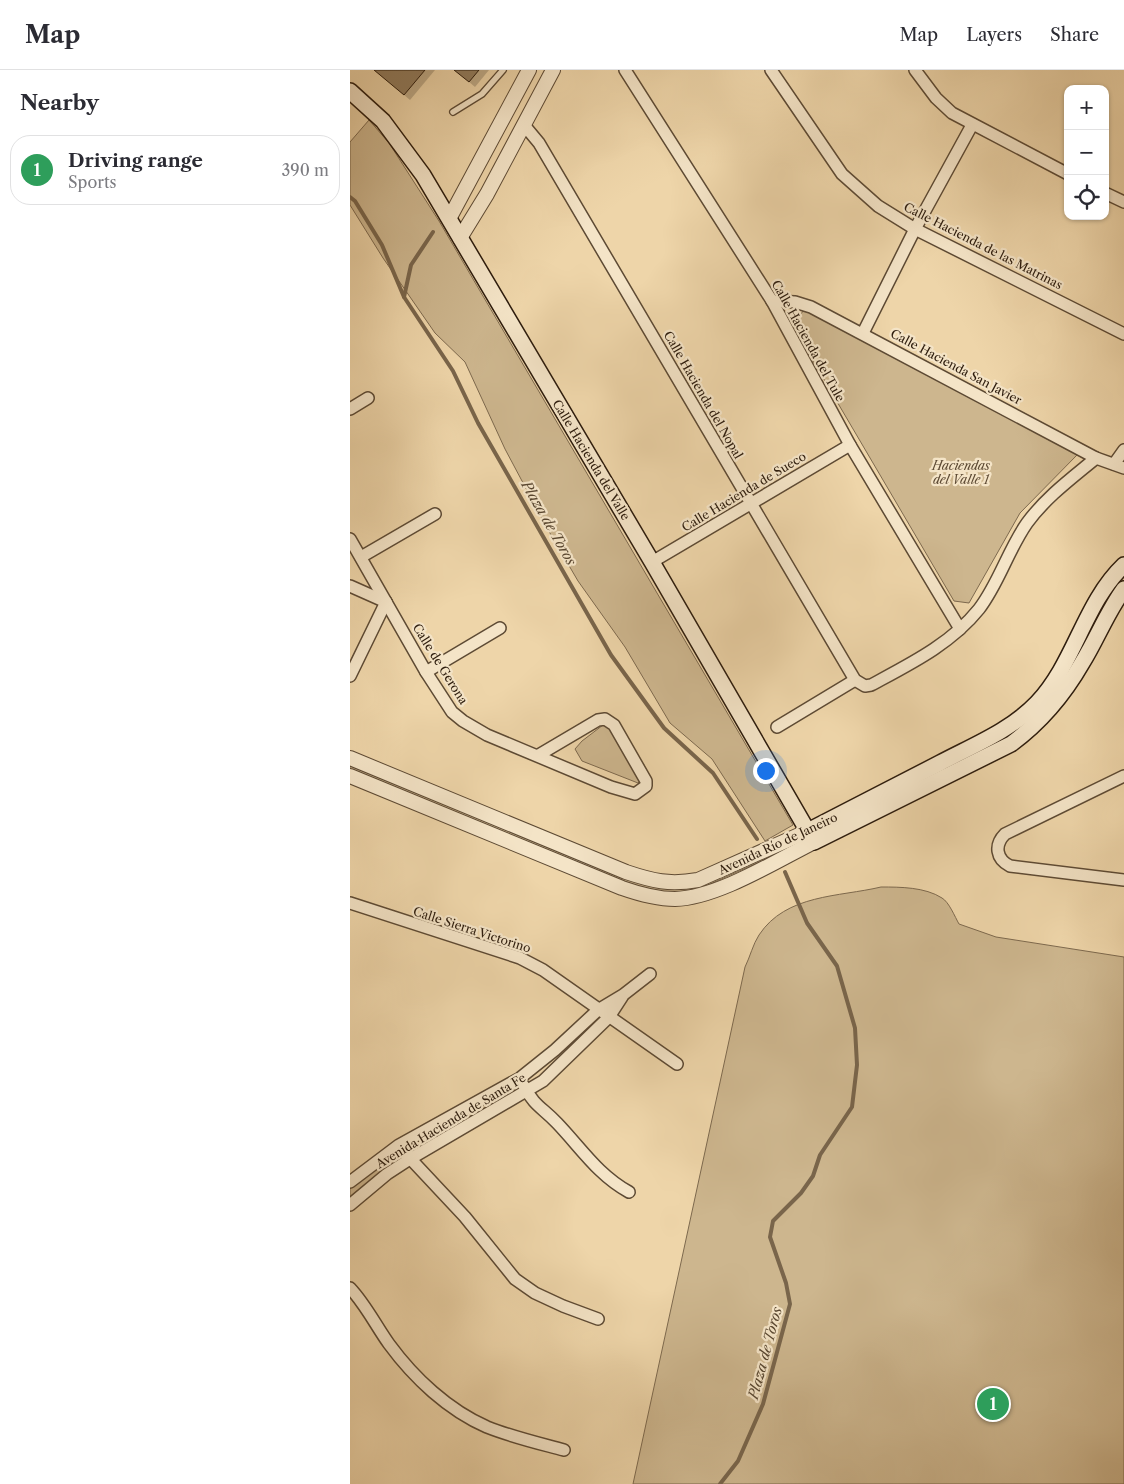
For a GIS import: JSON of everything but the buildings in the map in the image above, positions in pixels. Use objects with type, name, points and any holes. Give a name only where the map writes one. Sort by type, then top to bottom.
[{"type":"main road","name":"Calle Hacienda del Valle","points":[[350,91],[383,121],[401,142],[449,219],[652,562],[811,837]]},
{"type":"main road","name":"Avenida Río de Janeiro","points":[[811,837],[994,736],[1024,715],[1048,688],[1076,644],[1098,597],[1124,565]]},
{"type":"main road","name":"Avenida Río de Janeiro","points":[[811,837],[1011,744],[1032,728],[1061,696],[1082,664],[1124,589]]},
{"type":"street","points":[[449,219],[529,70]]},
{"type":"street","points":[[460,238],[487,194],[553,70]]},
{"type":"street","name":"Calle Hacienda del Tule","points":[[625,70],[772,301],[850,445],[960,629]]},
{"type":"street","name":"Calle Hacienda de las Matrinas","points":[[771,70],[842,174],[878,206],[915,229],[1124,334]]},
{"type":"street","points":[[914,70],[936,98],[952,112],[972,125],[1064,172]]},
{"type":"street","name":"Calle Hacienda del Nopal","points":[[524,125],[544,152],[855,680]]},
{"type":"street","points":[[863,333],[915,229],[972,125]]},
{"type":"street","points":[[1109,195],[1124,202]]},
{"type":"street","name":"Calle Hacienda San Javier","points":[[772,301],[804,304],[863,333],[1096,458],[1119,466]]},
{"type":"street","points":[[350,408],[368,398]]},
{"type":"street","name":"Calle Hacienda de Sueco","points":[[652,562],[850,445]]},
{"type":"street","points":[[1119,466],[1124,450]]},
{"type":"street","points":[[777,727],[855,680],[865,686],[871,685],[941,645],[960,629],[980,608],[1026,524],[1052,494],[1096,458]]},
{"type":"street","points":[[361,557],[435,514]]},
{"type":"street","name":"Calle de Gerona","points":[[350,539],[426,672],[452,712],[487,735],[537,756],[629,794],[635,794],[646,786],[646,781],[614,724],[605,719],[598,720],[537,756]]},
{"type":"street","points":[[350,586],[386,602],[350,676]]},
{"type":"street","points":[[426,672],[500,628]]},
{"type":"street","name":"Avenida Río de Janeiro","points":[[350,758],[626,872],[657,882],[683,883],[698,880],[811,837]]},
{"type":"street","name":"Avenida Río de Janeiro","points":[[350,776],[622,888],[653,898],[689,898],[711,892],[811,837]]},
{"type":"street","points":[[1124,776],[1005,834],[1000,840],[998,848],[999,857],[1010,866],[1124,880]]},
{"type":"street","name":"Calle Sierra Victorino","points":[[350,904],[520,958],[543,970],[677,1064]]},
{"type":"street","points":[[598,1010],[623,995],[650,974]]},
{"type":"street","points":[[609,1017],[623,995]]},
{"type":"street","name":"Avenida Hacienda de Santa Fe","points":[[350,1182],[399,1146],[520,1078],[555,1050],[598,1010]]},
{"type":"street","name":"Avenida Hacienda de Santa Fe","points":[[350,1205],[387,1174],[410,1159],[527,1092],[542,1081],[609,1017]]},
{"type":"street","points":[[520,1078],[533,1103],[556,1122],[610,1181],[629,1192]]},
{"type":"street","points":[[399,1146],[465,1217],[515,1280],[535,1293],[598,1319]]},
{"type":"street","points":[[350,1288],[366,1307],[388,1343],[434,1393],[462,1413],[487,1426],[564,1450]]},
{"type":"lane","points":[[453,112],[487,90],[503,70]]},
{"type":"green space","points":[[369,120],[389,143],[439,221],[793,825],[765,841],[712,759],[670,723],[625,647],[578,581],[547,528],[505,449],[465,362],[435,333],[383,258],[350,205],[350,142]]},
{"type":"green space","name":"Haciendas del Valle 1","points":[[804,310],[1078,454],[1020,513],[969,603],[954,601],[792,325]]},
{"type":"green space","points":[[603,725],[619,729],[644,765],[644,777],[638,783],[582,761],[575,749],[582,741]]},
{"type":"green space","points":[[350,763],[661,887],[799,838],[804,842],[699,889],[676,892],[653,890],[638,887],[350,770]]},
{"type":"green space","points":[[881,887],[912,888],[935,894],[947,903],[959,924],[996,937],[1124,957],[1124,1484],[633,1484],[745,967],[753,946],[770,922],[798,904],[814,899]]},
{"type":"green space","points":[[502,1091],[506,1098],[424,1144],[422,1138]]},
{"type":"green space","points":[[388,1158],[392,1165],[350,1198],[350,1188]]},
{"type":"waterway","name":"Plaza de Toros","points":[[350,197],[355,201],[382,245],[404,297],[453,371],[478,423],[611,655],[664,728],[713,773],[757,839]]},
{"type":"waterway","points":[[404,297],[411,265],[433,232]]},
{"type":"waterway","name":"Plaza de Toros","points":[[720,1484],[738,1461],[763,1404],[790,1304],[786,1283],[770,1237],[773,1221],[801,1193],[813,1176],[820,1155],[852,1107],[857,1065],[855,1028],[837,966],[807,923],[785,872]]},
{"type":"place","name":"Driving range","points":[[993,1404]]}]
